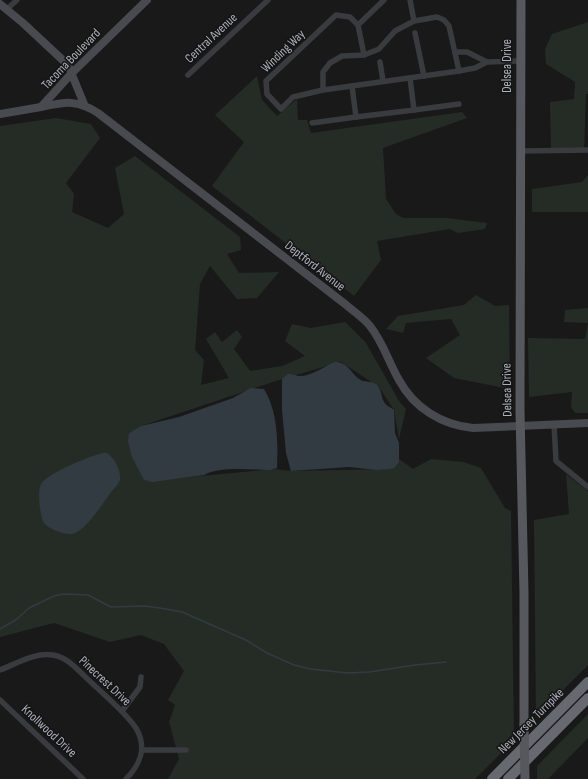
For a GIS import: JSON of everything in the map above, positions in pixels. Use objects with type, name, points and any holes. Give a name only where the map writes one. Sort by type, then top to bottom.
[{"type":"highway","name":"New Jersey Turnpike","points":[[492,779],[588,682]]},
{"type":"highway","name":"New Jersey Turnpike","points":[[508,779],[588,698]]},
{"type":"main road","name":"Delsea Drive","points":[[521,0],[520,426],[525,779]]},
{"type":"street","points":[[18,0],[3,7],[68,65],[84,104]]},
{"type":"street","name":"Tacoma Boulevard","points":[[0,114],[41,107],[71,74],[147,0]]},
{"type":"street","name":"Central Avenue","points":[[188,75],[268,0]]},
{"type":"street","points":[[364,55],[358,25],[384,0]]},
{"type":"street","points":[[410,0],[414,21]]},
{"type":"street","name":"Winding Way","points":[[358,25],[350,17],[336,15],[266,81],[267,94],[281,109],[293,97],[323,90],[459,71],[475,68],[487,62],[520,61]]},
{"type":"street","points":[[323,90],[322,72],[330,63],[342,56],[364,55],[379,49],[395,31],[414,21],[437,17],[444,20],[449,26],[459,71]]},
{"type":"street","points":[[415,33],[424,76]]},
{"type":"street","name":"Winding Way","points":[[455,52],[467,52],[487,62]]},
{"type":"street","points":[[380,62],[383,81]]},
{"type":"street","points":[[410,78],[414,110]]},
{"type":"street","points":[[352,86],[356,118]]},
{"type":"street","points":[[41,107],[75,102],[84,104]]},
{"type":"street","name":"Deptford Avenue","points":[[84,104],[98,113],[345,304],[368,324],[383,347],[400,382],[411,398],[437,419],[460,427],[473,428],[588,423]]},
{"type":"street","points":[[312,123],[459,104]]},
{"type":"street","points":[[521,151],[588,150]]},
{"type":"street","points":[[554,424],[556,461],[588,487]]},
{"type":"street","name":"Pinecrest Drive","points":[[0,670],[34,657],[52,655],[60,657],[70,663],[122,711],[134,725],[139,734],[142,742],[142,750]]},
{"type":"street","points":[[122,711],[140,687],[141,677]]},
{"type":"street","name":"Knollwood Drive","points":[[0,700],[83,779]]},
{"type":"street","points":[[126,779],[133,772],[142,750],[186,750]]},
{"type":"shaded area","points":[[588,22],[588,94],[586,94],[584,150],[551,150],[550,102],[574,99],[575,82],[546,64],[545,49],[552,34]]},
{"type":"shaded area","points":[[257,76],[262,100],[277,116],[297,99],[298,120],[307,120],[311,133],[462,112],[467,118],[383,148],[386,199],[396,214],[403,218],[447,218],[487,223],[485,229],[458,233],[450,229],[377,241],[381,260],[354,296],[212,186],[244,142],[215,115]]},
{"type":"shaded area","points":[[56,118],[91,124],[100,138],[66,183],[74,194],[72,212],[108,228],[124,214],[115,168],[135,156],[240,237],[241,250],[227,254],[239,273],[279,272],[257,298],[237,299],[210,266],[200,284],[195,350],[204,360],[201,385],[229,378],[206,339],[215,332],[222,342],[237,330],[242,337],[234,349],[250,371],[282,366],[305,356],[285,341],[292,324],[311,328],[345,322],[366,343],[399,401],[406,409],[399,439],[394,410],[379,387],[341,362],[282,379],[141,426],[147,481],[275,469],[291,471],[390,469],[399,459],[413,469],[431,459],[463,462],[481,468],[505,508],[511,511],[514,740],[475,779],[168,779],[179,759],[169,722],[175,705],[168,700],[184,671],[164,644],[141,635],[110,642],[54,623],[0,637],[0,126]]},
{"type":"shaded area","points":[[588,175],[588,212],[532,212],[532,189],[582,182]]},
{"type":"shaded area","points":[[476,295],[495,306],[509,305],[510,389],[454,378],[426,358],[460,335],[451,319],[406,323],[403,333],[386,329],[398,316],[464,305]]},
{"type":"shaded area","points":[[588,308],[588,323],[564,322],[565,310]]},
{"type":"shaded area","points":[[588,323],[588,413],[575,413],[571,407],[572,392],[529,397],[528,338],[585,339]]},
{"type":"shaded area","points":[[334,362],[339,362],[345,365],[361,380],[375,383],[380,389],[385,403],[394,410],[395,433],[399,443],[399,462],[394,468],[377,470],[349,467],[291,471],[286,453],[282,410],[282,379],[288,374],[298,376],[307,375]]},
{"type":"shaded area","points":[[251,388],[264,389],[272,407],[275,417],[277,438],[277,468],[270,470],[227,469],[204,475],[152,482],[144,480],[132,457],[128,441],[129,434],[131,432],[141,426],[179,417],[233,398]]},
{"type":"shaded area","points":[[103,453],[110,455],[115,462],[120,472],[120,480],[88,523],[72,534],[65,534],[46,525],[40,510],[39,492],[41,484],[60,470]]},
{"type":"shaded area","points":[[566,474],[588,491],[588,665],[536,717],[534,520],[569,514]]},
{"type":"shaded area","points":[[588,714],[588,738],[548,779],[537,779],[537,766]]},
{"type":"waterway","points":[[0,629],[17,619],[29,608],[54,596],[64,594],[88,595],[111,607],[144,606],[182,612],[246,640],[267,653],[294,665],[310,669],[348,673],[369,672],[446,662]]}]
